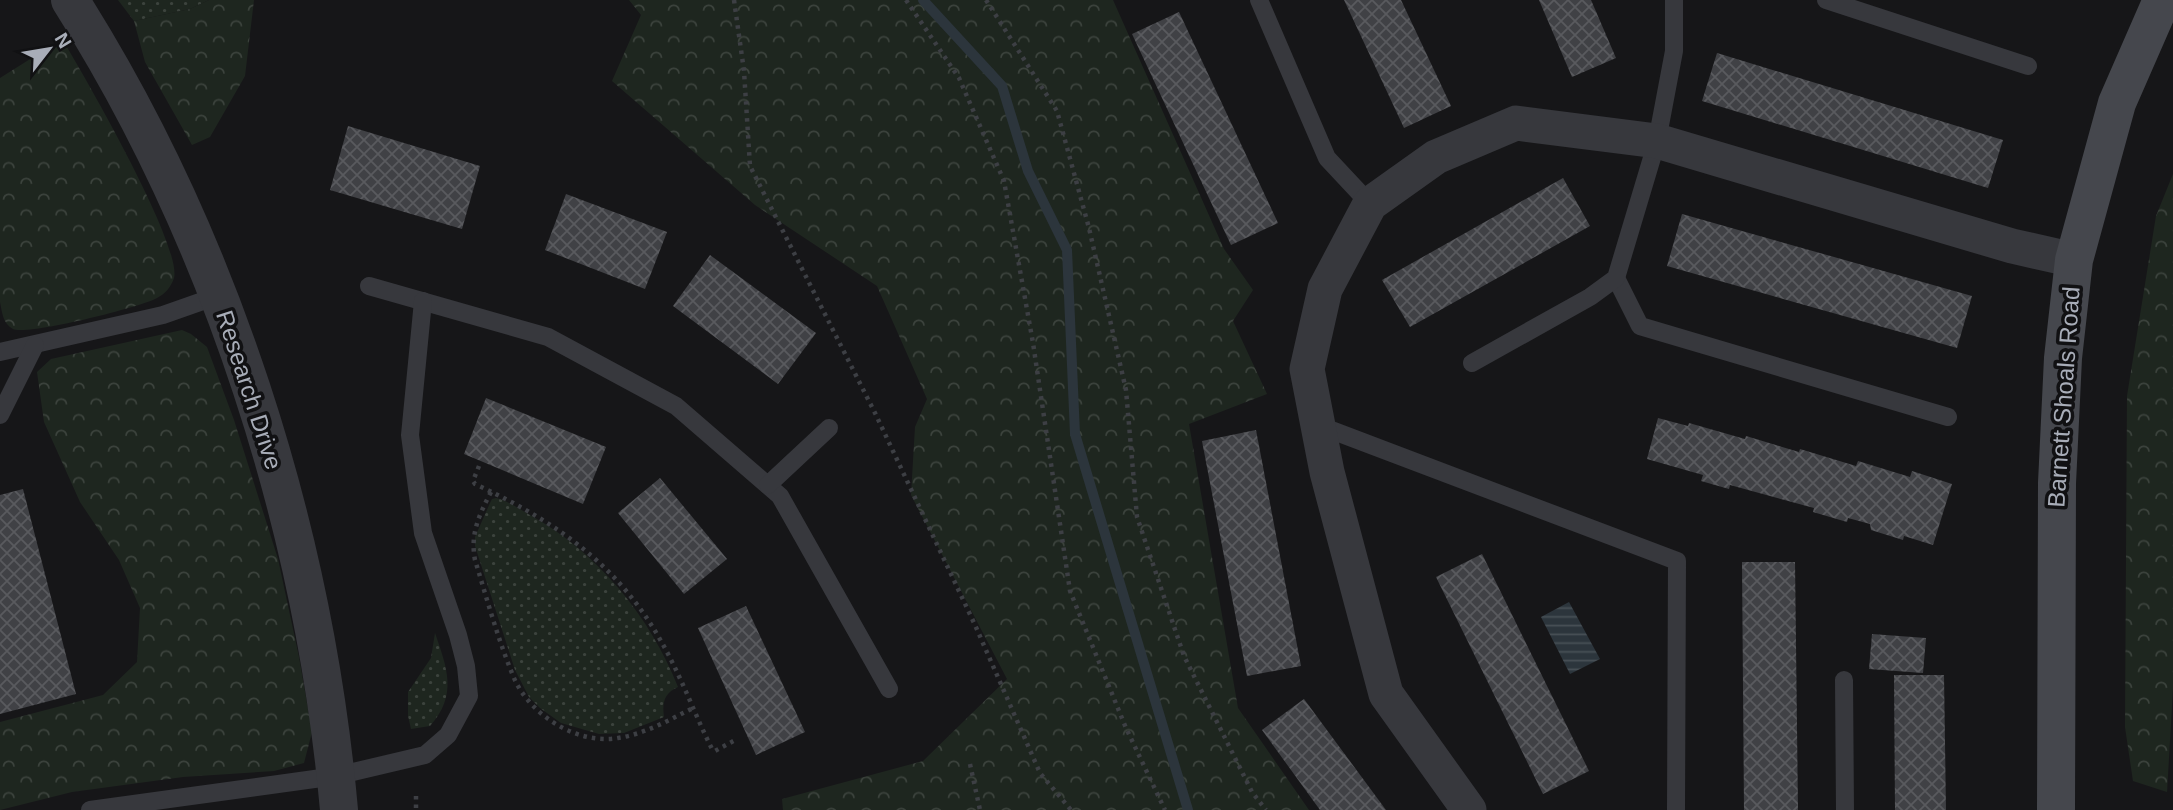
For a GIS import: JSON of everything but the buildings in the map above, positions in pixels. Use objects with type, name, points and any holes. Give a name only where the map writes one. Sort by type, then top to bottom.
[{"type":"main road","name":"Barnett Shoals Road","points":[[2056,810],[2056,483],[2063,358],[2074,260],[2117,103],[2162,0]]},
{"type":"street","name":"Research Drive","points":[[70,0],[164,169],[217,296],[270,444],[309,604],[338,793]]},
{"type":"street","points":[[1469,810],[1386,694],[1327,472],[1307,369],[1325,289],[1370,204],[1436,157],[1516,122],[1657,141],[2012,246],[2074,260]]},
{"type":"lane","points":[[1259,0],[1328,158],[1370,204]]},
{"type":"lane","points":[[1472,363],[1590,297],[1616,278],[1657,141],[1674,51],[1674,0]]},
{"type":"lane","points":[[1826,0],[2028,66]]},
{"type":"lane","points":[[1616,278],[1640,326],[1948,417]]},
{"type":"lane","points":[[369,286],[548,337],[676,406],[780,496],[889,689]]},
{"type":"lane","points":[[0,352],[163,315],[217,296]]},
{"type":"lane","points":[[90,810],[338,793],[425,755],[448,735],[469,696],[466,666],[458,635],[423,533],[410,435],[423,302]]},
{"type":"lane","points":[[0,415],[35,345]]},
{"type":"lane","points":[[1318,425],[1677,561],[1676,810]]},
{"type":"lane","points":[[768,485],[829,428]]},
{"type":"lane","points":[[1844,680],[1844,810]]},
{"type":"path","points":[[734,0],[744,71],[750,166],[881,427],[975,625],[1040,773],[1071,810]]},
{"type":"path","points":[[906,0],[959,78],[1004,181],[1033,344],[1070,591],[1126,728],[1165,810]]},
{"type":"path","points":[[986,0],[1057,111],[1090,228],[1126,390],[1137,517],[1184,656],[1252,792],[1266,810]]},
{"type":"path","points":[[479,466],[473,481],[475,484],[556,527],[581,545],[618,581],[656,633],[712,749],[715,751],[737,739]]},
{"type":"path","points":[[491,492],[473,533],[475,560],[514,678],[538,711],[552,723],[585,736],[616,739],[638,733],[693,708]]},
{"type":"path","points":[[971,764],[980,810]]},
{"type":"path","points":[[415,796],[416,810]]},
{"type":"green space","points":[[118,0],[209,0],[190,9],[134,21]]},
{"type":"green space","points":[[209,0],[254,0],[245,76],[210,137],[192,145],[145,62],[134,21],[190,9]]},
{"type":"green space","points":[[629,0],[1113,0],[1224,249],[1253,290],[1233,321],[1267,394],[1189,424],[1238,708],[1309,810],[783,810],[782,799],[923,761],[1007,679],[911,495],[915,427],[927,399],[877,286],[755,205],[612,81],[641,15]]},
{"type":"green space","points":[[62,39],[148,197],[172,260],[174,278],[160,296],[130,308],[60,325],[13,329],[5,321],[0,302],[0,78]]},
{"type":"green space","points":[[2173,174],[2173,688],[2167,792],[2133,781],[2125,727],[2127,396],[2156,216]]},
{"type":"green space","points":[[182,330],[207,347],[234,420],[278,559],[312,732],[304,763],[274,771],[183,777],[72,792],[0,810],[0,722],[103,695],[137,662],[140,608],[119,560],[80,502],[44,422],[37,372],[51,359]]},
{"type":"green space","points":[[496,498],[530,515],[577,548],[619,588],[637,611],[678,687],[665,699],[664,717],[624,733],[599,734],[561,723],[529,697],[515,670],[475,546],[475,537],[492,499]]},
{"type":"green space","points":[[435,633],[446,670],[447,692],[439,715],[430,726],[411,729],[408,692],[431,658]]},
{"type":"shaded area","points":[[1569,602],[1600,659],[1570,674],[1541,617]]},
{"type":"waterway","points":[[923,0],[1002,86],[1028,171],[1067,250],[1075,434],[1188,810]]}]
